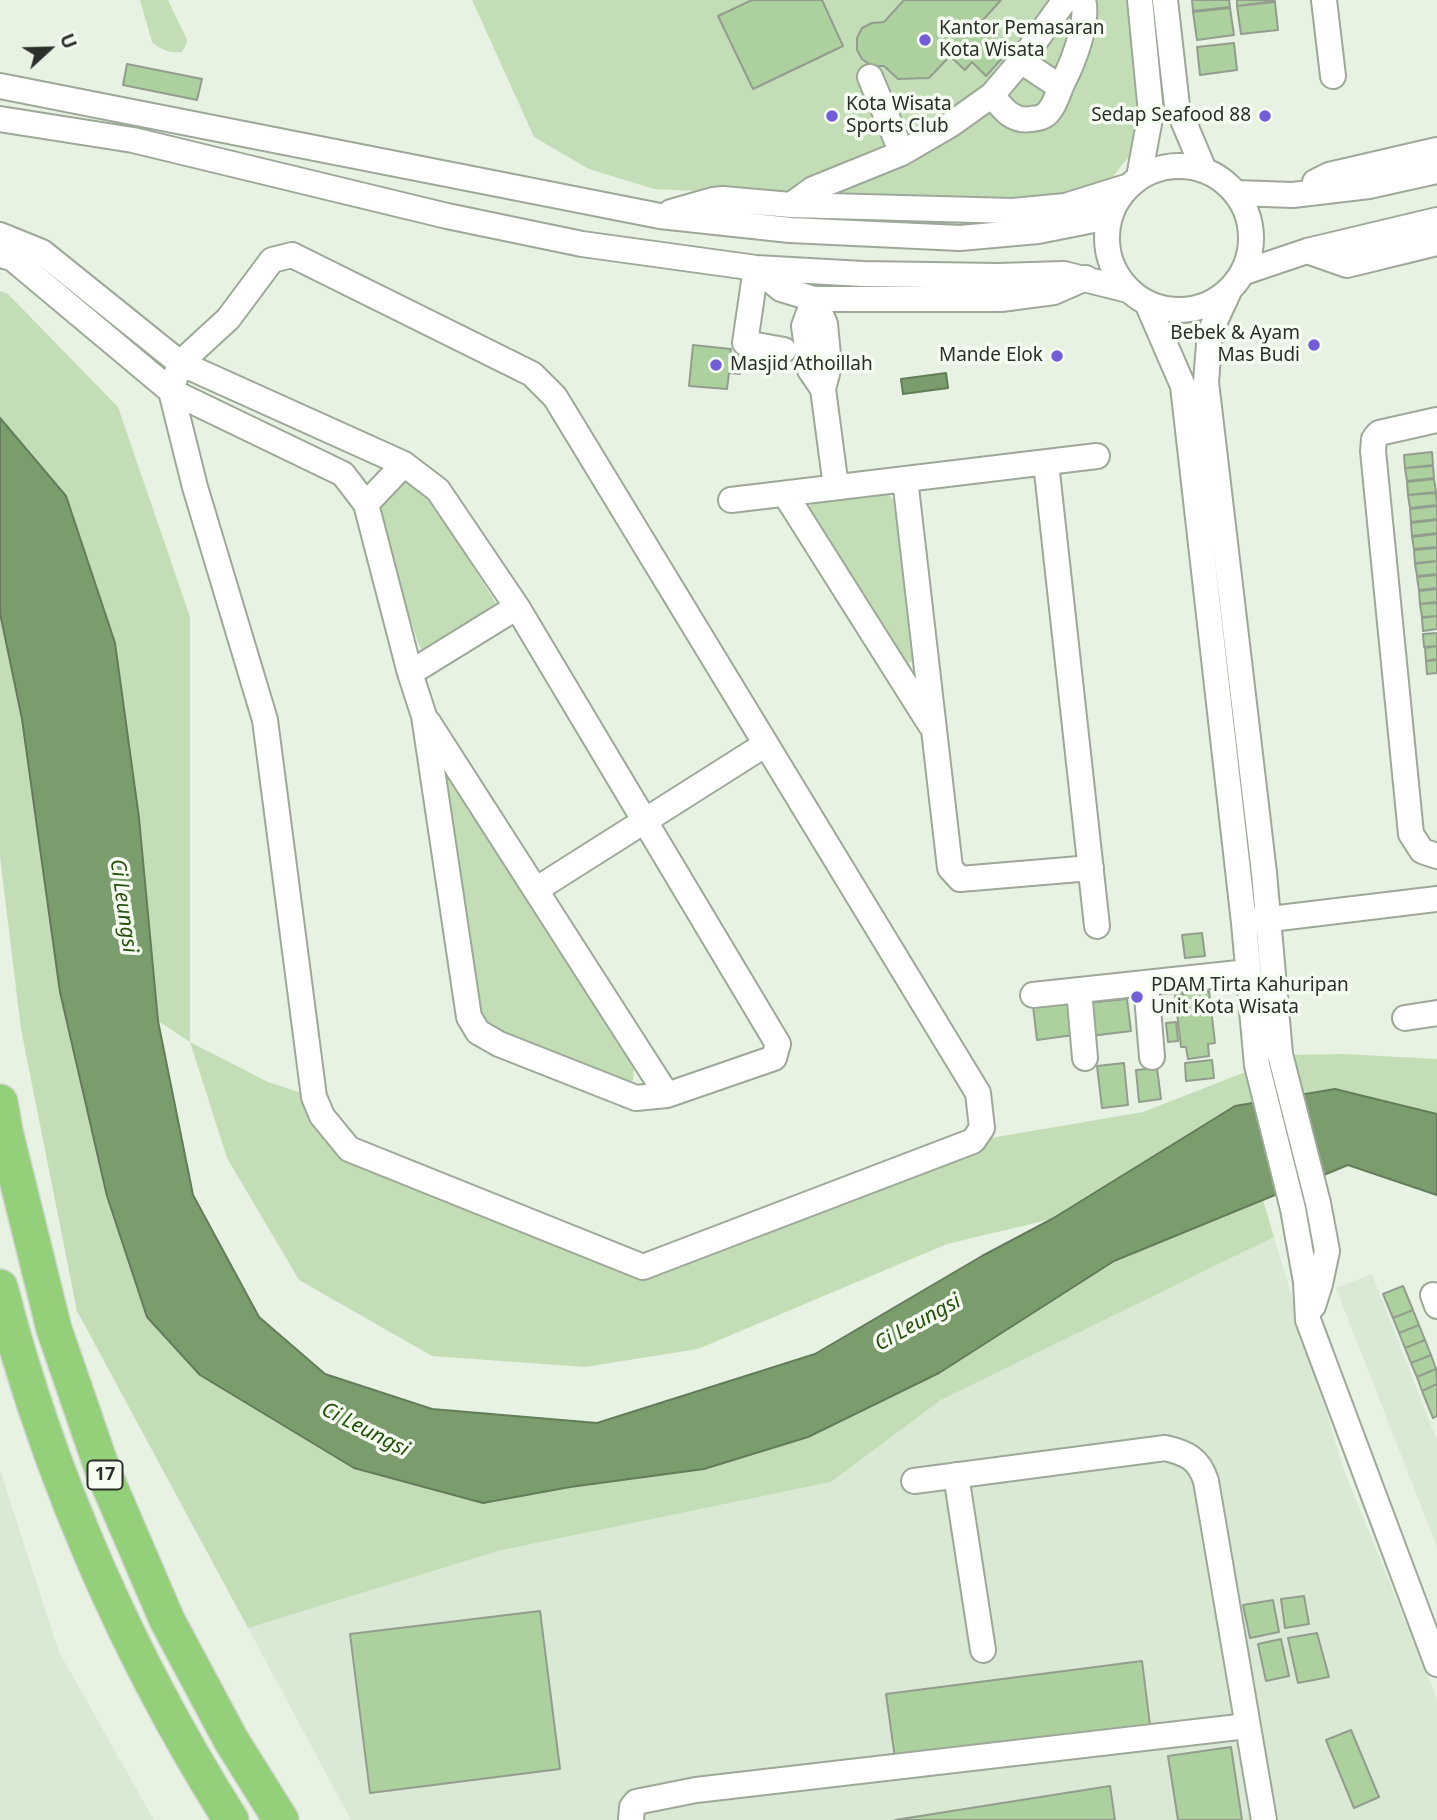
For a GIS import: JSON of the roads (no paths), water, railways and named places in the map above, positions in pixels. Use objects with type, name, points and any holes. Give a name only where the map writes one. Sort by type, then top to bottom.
[{"type":"highway","name":"17","points":[[0,1102],[54,1329],[103,1471],[167,1620],[231,1740],[281,1820]]},
{"type":"highway","name":"17","points":[[0,1287],[14,1343],[65,1490],[129,1638],[194,1762],[231,1820]]},
{"type":"street","points":[[791,205],[813,189],[902,153],[950,125],[992,95],[1021,61],[1065,0]]},
{"type":"street","points":[[992,95],[1014,118],[1026,120],[1042,117],[1051,108],[1073,62],[1084,19],[1083,0]]},
{"type":"street","points":[[1140,0],[1151,113],[1132,182],[1116,201],[1109,216],[1106,236],[1108,256],[1116,274],[1138,297],[1183,386],[1256,921],[1280,1054],[1318,1203],[1327,1251],[1308,1320]]},
{"type":"street","points":[[1165,0],[1177,106],[1203,170]]},
{"type":"street","points":[[1331,2],[1333,76]]},
{"type":"street","points":[[1021,61],[1060,87]]},
{"type":"street","points":[[870,77],[902,153]]},
{"type":"street","points":[[0,86],[660,216],[790,230],[960,237],[1038,231],[1109,216]]},
{"type":"street","points":[[0,119],[133,140],[447,216],[582,244],[756,268],[917,275],[1064,274],[1087,278],[1167,310],[1190,310],[1211,303],[1235,282],[1307,251],[1437,220]]},
{"type":"street","points":[[1293,195],[1329,176],[1437,150]]},
{"type":"street","points":[[660,216],[723,199],[791,205],[1013,211],[1065,206],[1132,182],[1154,169],[1184,165],[1221,179],[1236,193],[1246,212],[1251,232],[1250,253],[1210,332],[1206,382],[1256,921],[1248,972],[1257,1065],[1293,1209],[1306,1282],[1308,1320],[1437,1664]]},
{"type":"street","points":[[1236,193],[1293,195],[1369,186],[1437,171]]},
{"type":"street","points":[[0,235],[42,252],[180,363],[404,464],[438,490],[517,607],[778,1044],[774,1058],[667,1095],[636,1098],[499,1044],[478,1032],[469,1017],[424,716],[410,673],[366,504],[343,474],[171,391],[12,258],[0,255]]},
{"type":"street","points":[[1307,251],[1348,265],[1437,243]]},
{"type":"street","points":[[292,255],[532,374],[555,397],[978,1093],[982,1128],[973,1141],[643,1267],[349,1149],[322,1116],[314,1097],[265,720],[195,487],[171,391],[180,363],[228,319],[272,260],[292,255]]},
{"type":"street","points":[[756,268],[781,289],[814,299],[1001,299],[1054,292],[1087,278]]},
{"type":"street","points":[[756,268],[745,344],[784,350]]},
{"type":"street","points":[[814,299],[825,324],[829,366],[823,389],[836,488]]},
{"type":"street","points":[[1437,420],[1379,433],[1374,439],[1373,451],[1411,834],[1422,851],[1437,856]]},
{"type":"street","points":[[731,500],[1097,456]]},
{"type":"street","points":[[1046,463],[1097,926]]},
{"type":"street","points":[[366,504],[404,464]]},
{"type":"street","points":[[905,480],[950,868],[960,879],[1091,868]]},
{"type":"street","points":[[785,494],[934,730]]},
{"type":"street","points":[[410,673],[517,607]]},
{"type":"street","points":[[424,716],[667,1095]]},
{"type":"street","points":[[537,889],[766,744]]},
{"type":"street","points":[[1256,921],[1437,899]]},
{"type":"street","points":[[1033,995],[1248,972]]},
{"type":"street","points":[[1146,984],[1152,1057]]},
{"type":"street","points":[[1079,990],[1085,1058]]},
{"type":"street","points":[[1405,1018],[1437,1013]]},
{"type":"street","points":[[914,1481],[1165,1448],[1182,1452],[1194,1460],[1202,1469],[1206,1481],[1264,1820]]},
{"type":"street","points":[[956,1475],[983,1650]]},
{"type":"street","points":[[631,1820],[632,1807],[636,1802],[696,1790],[1247,1726]]},
{"type":"water","points":[[946,373],[948,388],[903,394],[901,379]]},
{"type":"water","name":"Ci Leungsi","points":[[0,418],[66,496],[115,643],[139,818],[158,1021],[193,1195],[259,1317],[325,1374],[432,1409],[597,1423],[815,1354],[982,1256],[1052,1219],[1235,1106],[1335,1089],[1437,1114],[1437,1195],[1348,1165],[1114,1261],[939,1373],[808,1437],[704,1469],[570,1487],[483,1503],[354,1468],[200,1375],[147,1317],[107,1196],[60,992],[22,719],[0,613]]},
{"type":"place","name":"Kantor Pemasaran Kota Wisata","points":[[925,40]]},
{"type":"place","name":"Kota Wisata Sports Club","points":[[832,116]]},
{"type":"place","name":"Sedap Seafood 88","points":[[1265,116]]},
{"type":"place","name":"Bebek & Ayam Mas Budi","points":[[1314,345]]},
{"type":"place","name":"Mande Elok","points":[[1057,356]]},
{"type":"place","name":"Masjid Athoillah","points":[[716,365]]},
{"type":"place","name":"PDAM Tirta Kahuripan Unit Kota Wisata","points":[[1137,997]]}]
